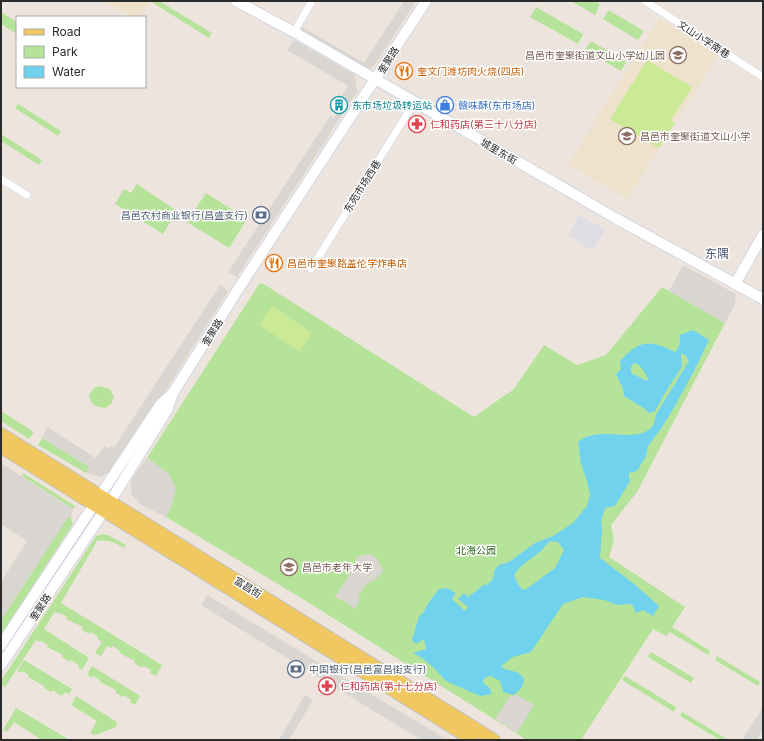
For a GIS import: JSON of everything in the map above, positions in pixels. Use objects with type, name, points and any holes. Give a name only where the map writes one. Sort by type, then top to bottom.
[{"type":"main road","name":"富昌街","points":[[1,434],[102,503],[470,736],[494,740]]},
{"type":"main road","name":"富昌街","points":[[1,447],[102,503]]},
{"type":"street","points":[[294,32],[312,1]]},
{"type":"street","name":"奎聚路","points":[[1,666],[102,503],[167,410],[173,393],[239,288],[426,1]]},
{"type":"street","name":"文山小学南巷","points":[[645,1],[763,77]]},
{"type":"street","name":"城里东街","points":[[240,2],[611,216],[763,299]]},
{"type":"street","name":"东苑市场西巷","points":[[311,269],[414,103]]},
{"type":"street","points":[[1,179],[27,196]]},
{"type":"street","points":[[735,284],[763,235]]},
{"type":"street","points":[[1,645],[102,503]]},
{"type":"shaded area","points":[[103,1],[150,1],[142,16],[129,16]]},
{"type":"shaded area","points":[[404,1],[416,1],[376,63],[370,69],[363,67],[300,31],[302,27],[364,63]]},
{"type":"shaded area","name":"昌邑市奎聚街道文山小学","points":[[659,18],[718,56],[627,199],[568,164]]},
{"type":"shaded area","points":[[294,40],[355,75],[357,92],[237,277],[228,272],[330,116],[334,118],[344,102],[340,99],[348,86],[287,50]]},
{"type":"shaded area","points":[[579,215],[605,230],[593,251],[568,236]]},
{"type":"shaded area","points":[[683,265],[736,294],[735,304],[725,323],[669,291]]},
{"type":"shaded area","points":[[220,285],[228,291],[173,379],[114,468],[100,477],[86,473],[89,467],[42,438],[47,427],[96,458],[104,446],[108,448],[115,446]]},
{"type":"shaded area","points":[[147,458],[169,474],[176,489],[172,504],[166,517],[141,505],[131,494],[131,480]]},
{"type":"shaded area","points":[[1,463],[73,509],[71,518],[68,517],[1,620],[1,582],[27,541],[1,524]]},
{"type":"shaded area","points":[[368,554],[376,557],[383,571],[376,579],[365,585],[359,595],[359,603],[353,609],[349,604],[335,597],[355,566],[356,557]]},
{"type":"shaded area","points":[[207,595],[448,740],[421,740],[201,605]]},
{"type":"shaded area","points":[[305,695],[313,700],[289,740],[279,740]]},
{"type":"shaded area","points":[[517,695],[534,705],[517,733],[495,719],[510,696]]},
{"type":"shaded area","points":[[763,707],[763,729],[756,740],[742,740]]},
{"type":"green space","points":[[150,1],[159,1],[212,33],[209,38]]},
{"type":"green space","points":[[571,1],[594,1],[600,4],[595,15]]},
{"type":"green space","points":[[536,7],[583,34],[578,44],[530,17]]},
{"type":"green space","points":[[608,11],[644,31],[638,40],[603,19]]},
{"type":"green space","points":[[1,12],[16,21],[16,33],[1,24]]},
{"type":"green space","points":[[590,42],[593,42],[626,62],[621,71],[585,50]]},
{"type":"green space","points":[[647,60],[692,87],[671,120],[675,123],[659,148],[610,119]]},
{"type":"green space","points":[[18,104],[61,131],[58,136],[15,108]]},
{"type":"green space","points":[[1,134],[42,160],[39,165],[1,141]]},
{"type":"green space","points":[[137,184],[177,211],[163,234],[115,204],[124,189],[131,193]]},
{"type":"green space","points":[[206,193],[247,219],[229,248],[187,222]]},
{"type":"green space","name":"北海公园","points":[[262,283],[474,417],[514,389],[544,345],[577,365],[606,355],[662,287],[725,323],[637,492],[611,525],[614,539],[609,557],[685,607],[672,627],[710,651],[708,655],[670,632],[666,636],[653,629],[581,740],[527,740],[298,596],[166,517],[172,504],[169,474],[147,458],[259,284]]},
{"type":"green space","points":[[272,306],[312,333],[300,352],[259,325]]},
{"type":"green space","points":[[100,386],[110,389],[114,397],[111,404],[105,408],[95,406],[91,402],[89,395],[94,388]]},
{"type":"green space","points":[[1,411],[34,432],[29,439],[1,421]]},
{"type":"green space","points":[[42,438],[90,467],[86,473],[38,445]]},
{"type":"green space","points":[[23,473],[75,506],[73,509],[22,476]]},
{"type":"green space","points":[[68,516],[71,518],[73,524],[1,635],[1,620]]},
{"type":"green space","points":[[102,534],[108,535],[126,545],[124,548],[111,542],[97,541],[61,603],[162,665],[156,676],[150,673],[151,670],[143,666],[142,668],[134,663],[135,661],[119,653],[120,651],[113,646],[111,648],[107,646],[101,656],[95,653],[102,642],[97,639],[98,637],[91,632],[89,634],[81,629],[83,627],[66,619],[67,617],[55,611],[44,629],[89,658],[82,670],[78,667],[79,665],[71,660],[70,662],[62,657],[63,655],[47,647],[48,645],[36,640],[5,687],[1,684],[1,681],[96,536]]},
{"type":"green space","points":[[651,652],[694,678],[691,683],[648,657]]},
{"type":"green space","points":[[717,656],[760,682],[758,686],[715,660]]},
{"type":"green space","points":[[24,660],[72,689],[69,694],[65,692],[62,696],[52,690],[51,692],[44,688],[44,686],[28,677],[29,675],[22,671],[21,673],[17,671]]},
{"type":"green space","points":[[92,666],[140,696],[135,705],[124,695],[122,697],[115,692],[116,690],[100,682],[100,680],[93,676],[92,678],[87,675]]},
{"type":"green space","points":[[625,676],[676,707],[674,712],[622,680]]},
{"type":"green space","points":[[76,696],[115,721],[117,726],[95,735],[90,733],[97,721],[71,705]]},
{"type":"green space","points":[[16,708],[69,740],[42,740],[14,722],[7,732],[3,730]]},
{"type":"green space","points":[[682,712],[725,738],[724,740],[720,740],[680,716]]},
{"type":"water","name":"北海公园","points":[[693,330],[709,340],[672,411],[648,446],[646,456],[637,471],[629,473],[630,481],[615,506],[605,508],[601,521],[602,529],[600,558],[634,584],[659,606],[653,616],[643,610],[636,613],[632,604],[617,605],[604,600],[583,597],[563,604],[531,652],[513,657],[501,666],[507,670],[519,673],[524,679],[518,692],[513,695],[503,692],[500,681],[491,676],[486,677],[483,680],[483,683],[489,687],[492,694],[480,696],[446,681],[433,667],[413,653],[426,649],[424,639],[416,644],[412,640],[419,616],[423,613],[439,589],[447,588],[456,593],[452,599],[465,611],[468,607],[458,599],[464,593],[468,597],[485,584],[486,586],[493,579],[494,571],[499,565],[509,562],[535,543],[553,536],[573,523],[587,506],[590,495],[581,464],[578,442],[587,437],[597,435],[637,434],[645,432],[652,427],[657,413],[689,361],[686,356],[681,353],[682,367],[655,411],[649,413],[624,396],[623,389],[616,374],[621,369],[620,361],[633,349],[639,345],[645,344],[658,345],[675,352],[679,345],[680,335]],"holes":[[[634,363],[639,365],[646,374],[648,379],[647,381],[631,373],[631,367]],[[550,541],[558,542],[564,550],[555,568],[523,590],[518,584],[514,575],[521,566],[540,552]]]},
{"type":"place","name":"昌邑市奎聚街道文山小学幼儿园","points":[[678,55]]},
{"type":"place","name":"奎文门潍坊肉火烧(四店)","points":[[404,71]]},
{"type":"place","name":"东市场垃圾转运站","points":[[339,105]]},
{"type":"place","name":"赣味酥(东市场店)","points":[[445,105]]},
{"type":"place","name":"仁和药店(第三十八分店)","points":[[417,124]]},
{"type":"place","name":"昌邑市奎聚街道文山小学","points":[[627,136]]},
{"type":"place","name":"昌邑农村商业银行(昌盛支行)","points":[[261,215]]},
{"type":"place","name":"昌邑市奎聚路盖伦学炸串店","points":[[274,263]]},
{"type":"place","name":"昌邑市老年大学","points":[[289,567]]},
{"type":"place","name":"中国银行(昌邑富昌街支行)","points":[[296,669]]},
{"type":"place","name":"仁和药店(第十七分店)","points":[[327,686]]},
{"type":"district","name":"东隅","points":[[717,254]]}]
